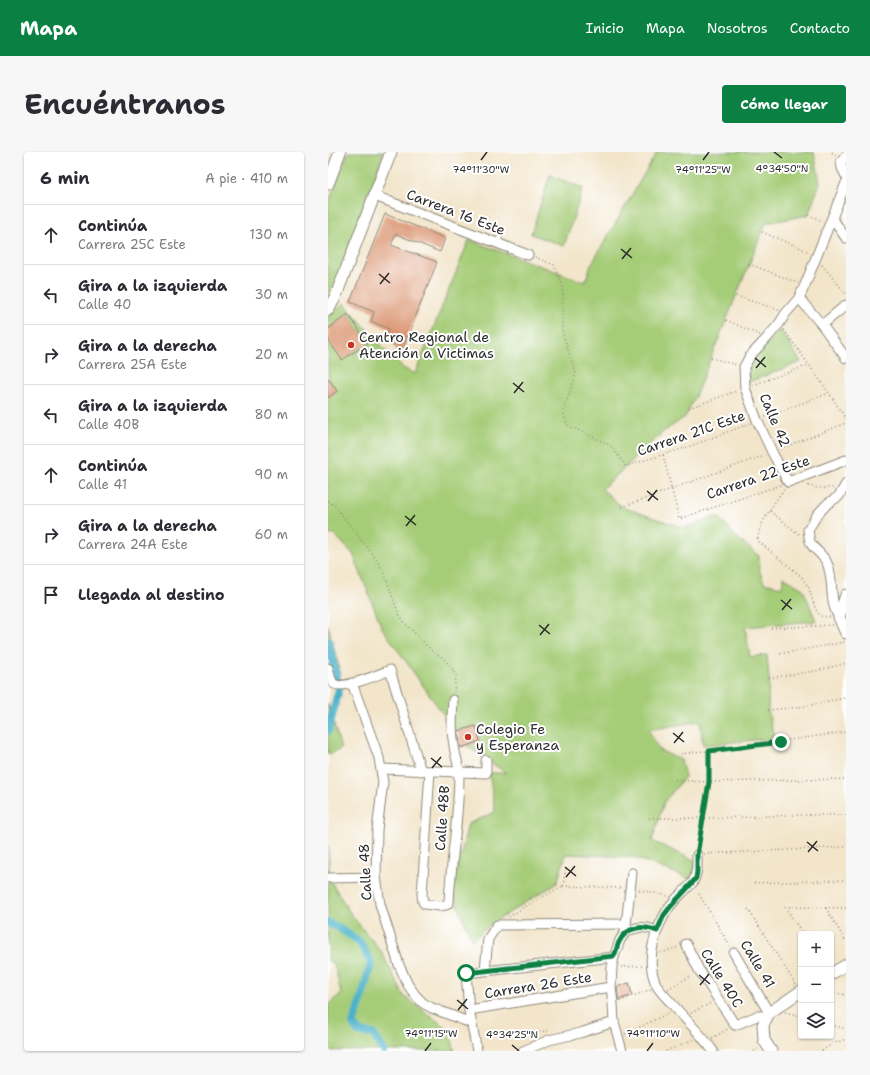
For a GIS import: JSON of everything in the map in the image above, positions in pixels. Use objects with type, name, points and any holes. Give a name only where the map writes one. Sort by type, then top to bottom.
[{"type":"street","points":[[328,184],[340,152]]},
{"type":"street","points":[[328,309],[335,298],[391,152]]},
{"type":"street","points":[[843,159],[842,168],[846,176]]},
{"type":"street","points":[[744,367],[750,356],[779,324],[786,312],[799,298],[846,183]]},
{"type":"street","name":"Carrera 16 Este","points":[[375,196],[456,231],[498,243],[528,255]]},
{"type":"street","points":[[832,218],[846,238]]},
{"type":"street","points":[[799,298],[822,325],[846,358]]},
{"type":"street","points":[[822,325],[846,305]]},
{"type":"street","name":"Calle 42","points":[[744,367],[745,388],[757,420],[788,482]]},
{"type":"street","name":"Carrera 22 Este","points":[[788,482],[846,460]]},
{"type":"street","points":[[842,625],[835,611],[831,577],[827,563],[810,543],[808,530],[817,515],[827,504],[839,496],[845,486]]},
{"type":"street","points":[[842,625],[846,595]]},
{"type":"street","points":[[328,668],[331,680],[339,685],[352,683],[390,670],[425,771]]},
{"type":"street","name":"Calle 48","points":[[352,683],[379,758],[381,769],[383,782],[377,830],[376,877],[380,904],[399,965],[408,985],[423,1003],[471,1023]]},
{"type":"street","name":"Calle 48B","points":[[425,771],[422,895],[423,902],[425,904],[439,906],[446,905],[449,902],[457,824],[459,772],[453,746],[453,700]]},
{"type":"street","points":[[381,769],[486,773],[486,760]]},
{"type":"street","points":[[697,855],[696,878],[676,899],[664,915],[654,942],[651,966],[653,975],[660,990],[713,1051]]},
{"type":"street","points":[[622,1051],[614,1022],[611,987],[612,967],[614,956],[626,929],[632,873]]},
{"type":"street","points":[[328,878],[376,877]]},
{"type":"street","points":[[486,970],[488,939],[497,925],[626,929],[641,927],[657,931]]},
{"type":"street","name":"Calle 40C","points":[[686,944],[699,970],[735,1025]]},
{"type":"street","name":"Calle 41","points":[[734,953],[771,1013]]},
{"type":"street","points":[[477,1051],[469,1010],[466,973],[614,956]]},
{"type":"street","points":[[834,972],[846,965]]},
{"type":"street","name":"Carrera 26 Este","points":[[469,1010],[611,987]]},
{"type":"street","points":[[771,1051],[764,1040],[763,1025],[771,1013],[798,993]]},
{"type":"street","points":[[735,1025],[757,1016],[771,1013]]},
{"type":"street","points":[[523,1051],[549,1040],[614,1022]]},
{"type":"lane","points":[[498,243],[501,233]]},
{"type":"path","points":[[808,215],[824,221],[832,218]]},
{"type":"path","name":"Carrera 21C Este","points":[[528,255],[554,265],[563,286],[562,332],[576,374],[563,412],[567,425],[610,445],[626,466],[688,447],[829,393]]},
{"type":"path","points":[[749,264],[805,286]]},
{"type":"path","points":[[736,296],[786,312]]},
{"type":"path","points":[[726,320],[767,338]]},
{"type":"path","points":[[779,324],[846,419]]},
{"type":"path","points":[[711,358],[744,367]]},
{"type":"path","points":[[622,507],[846,423]]},
{"type":"path","points":[[663,455],[671,489]]},
{"type":"path","points":[[788,482],[760,528],[757,539],[801,576],[809,588],[815,608],[820,616],[842,625]]},
{"type":"path","name":"Carrera 22 Este","points":[[671,489],[679,519],[788,482]]},
{"type":"path","points":[[803,485],[818,488],[845,486]]},
{"type":"path","points":[[328,501],[335,506],[376,559],[385,575],[398,612],[404,622],[432,651],[442,657],[451,667],[456,676],[453,700]]},
{"type":"path","points":[[770,511],[810,543]]},
{"type":"path","points":[[771,628],[842,625]]},
{"type":"path","points":[[780,654],[846,642]]},
{"type":"path","points":[[769,678],[816,671],[846,663]]},
{"type":"path","points":[[768,710],[802,707],[846,698]]},
{"type":"path","points":[[681,754],[781,742],[804,737],[846,732]]},
{"type":"path","points":[[709,751],[709,782],[697,855],[846,846]]},
{"type":"path","points":[[675,780],[709,782],[846,779]]},
{"type":"path","points":[[649,818],[846,815]]},
{"type":"path","points":[[563,886],[566,869]]},
{"type":"path","points":[[754,883],[846,880]]},
{"type":"path","points":[[497,925],[524,907],[563,886],[630,889],[656,893],[676,899]]},
{"type":"path","name":"Calle 41","points":[[700,894],[734,953]]},
{"type":"path","points":[[801,931],[785,907],[846,908]]},
{"type":"path","points":[[826,907],[846,942]]},
{"type":"path","points":[[748,909],[798,988]]},
{"type":"path","points":[[652,956],[686,944]]},
{"type":"path","points":[[612,967],[651,966]]},
{"type":"path","points":[[613,1004],[660,990],[699,970]]},
{"type":"path","points":[[834,993],[846,995]]},
{"type":"path","points":[[684,1018],[718,999]]},
{"type":"path","points":[[618,1037],[676,1009]]},
{"type":"path","points":[[771,1013],[798,1016]]},
{"type":"path","points":[[666,1051],[704,1039],[735,1025]]},
{"type":"path","points":[[834,1025],[846,1029]]},
{"type":"path","points":[[822,1051],[832,1044],[846,1039]]},
{"type":"green space","points":[[348,152],[384,152],[330,301],[328,299],[328,205]]},
{"type":"green space","points":[[657,152],[814,152],[820,183],[808,215],[766,223],[694,399],[685,417],[663,432],[602,489],[622,507],[684,528],[718,516],[736,537],[759,556],[759,569],[764,583],[782,587],[783,577],[803,589],[816,621],[745,627],[750,657],[767,655],[769,678],[768,710],[774,738],[703,745],[700,721],[649,730],[659,750],[681,760],[685,777],[664,802],[652,841],[696,861],[693,880],[633,857],[566,854],[557,883],[494,922],[472,940],[452,891],[468,824],[495,812],[489,773],[506,773],[467,746],[480,741],[476,726],[456,732],[382,628],[353,554],[334,534],[328,535],[328,398],[337,391],[328,378],[328,340],[342,359],[368,343],[349,315],[353,313],[382,347],[403,368],[415,374],[469,240],[585,282],[591,265]]},
{"type":"green space","points":[[550,175],[583,188],[564,246],[531,234]]},
{"type":"green space","points":[[344,303],[351,311],[328,329],[328,316]]},
{"type":"green space","points":[[780,330],[801,362],[748,382],[748,371],[751,362]]},
{"type":"green space","points":[[328,625],[341,675],[335,679],[328,650]]},
{"type":"green space","points":[[328,704],[341,749],[328,755]]},
{"type":"green space","points":[[328,845],[330,880],[352,916],[381,951],[404,996],[449,1030],[455,1051],[328,1051],[328,1006],[341,993],[334,963],[328,961]]},
{"type":"building","points":[[385,214],[445,238],[440,252],[396,234],[391,245],[437,262],[401,354],[386,336],[389,329],[371,321],[374,312],[350,302]]},
{"type":"building","points":[[348,314],[368,343],[342,360],[328,340],[328,329]]},
{"type":"building","points":[[328,378],[337,391],[328,398]]},
{"type":"building","name":"Colegio Fe y Esperanza","points":[[476,726],[480,741],[461,748],[458,731]]},
{"type":"building","points":[[629,983],[632,995],[619,1000],[617,987]]},
{"type":"waterway","points":[[328,641],[337,680]]},
{"type":"waterway","points":[[328,731],[339,689]]},
{"type":"waterway","points":[[328,923],[359,941],[371,963],[353,1024],[358,1032],[373,1034],[384,1051]]},
{"type":"place","name":"Centro Regional de Atención a Victimas","points":[[351,345]]},
{"type":"place","name":"Colegio Fe y Esperanza","points":[[468,737]]},
{"type":"route","points":[[466,973],[614,956],[620,940],[625,933],[632,929],[641,927],[657,931],[664,915],[676,899],[696,878],[697,855],[709,782],[709,751],[781,742]]}]
